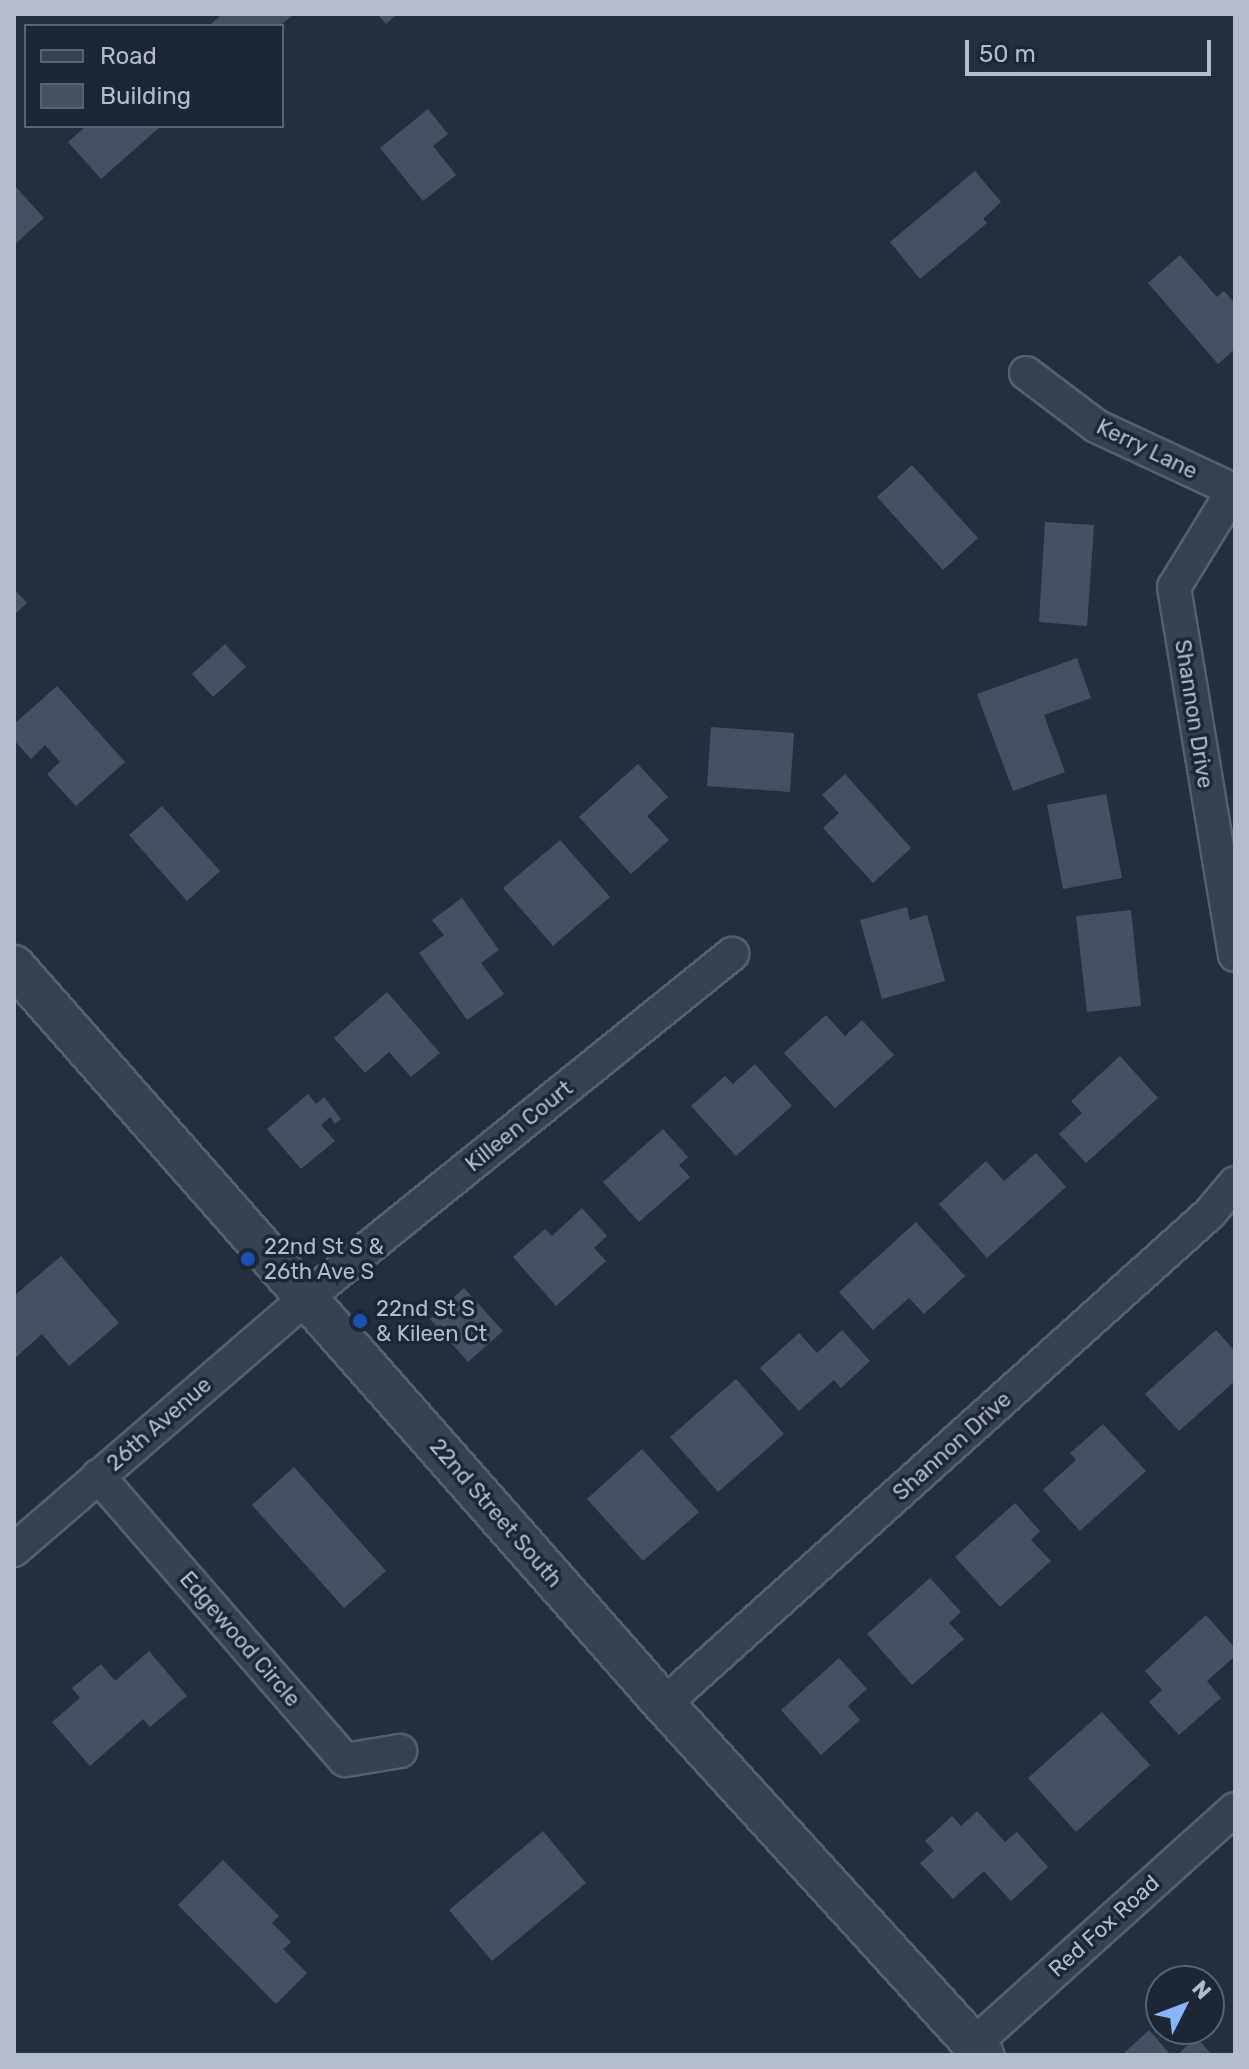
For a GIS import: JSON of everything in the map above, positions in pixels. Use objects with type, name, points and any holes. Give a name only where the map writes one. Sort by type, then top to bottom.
[{"type":"street","name":"Kerry Lane","points":[[1026,373],[1096,426],[1234,489]]},
{"type":"street","name":"Shannon Drive","points":[[1234,489],[1174,587],[1235,955]]},
{"type":"street","name":"Killeen Court","points":[[306,1298],[732,954]]},
{"type":"street","name":"22nd Street South","points":[[14,966],[664,1704],[978,2049]]},
{"type":"street","name":"Shannon Drive","points":[[664,1704],[1210,1213],[1235,1183]]},
{"type":"street","name":"26th Avenue","points":[[14,1550],[306,1298]]},
{"type":"street","name":"Edgewood Circle","points":[[98,1476],[345,1760],[400,1751]]},
{"type":"street","name":"Red Fox Road","points":[[978,2049],[1235,1809]]},
{"type":"building","points":[[222,14],[294,14],[282,24],[211,24]]},
{"type":"building","points":[[377,14],[397,14],[386,24]]},
{"type":"building","points":[[428,109],[448,134],[433,146],[456,175],[423,201],[380,148]]},
{"type":"building","points":[[84,128],[159,128],[101,179],[68,142]]},
{"type":"building","points":[[975,171],[1001,202],[983,219],[987,223],[920,279],[890,242]]},
{"type":"building","points":[[14,185],[44,218],[14,245]]},
{"type":"building","points":[[1180,255],[1217,297],[1224,291],[1235,303],[1235,349],[1218,364],[1148,283]]},
{"type":"building","points":[[912,465],[978,538],[943,570],[877,497]]},
{"type":"building","points":[[1045,522],[1094,525],[1087,626],[1039,622]]},
{"type":"building","points":[[14,589],[27,603],[14,615]]},
{"type":"building","points":[[225,644],[246,667],[213,697],[192,674]]},
{"type":"building","points":[[1077,658],[1091,698],[1044,715],[1065,772],[1013,791],[977,694]]},
{"type":"building","points":[[57,686],[125,762],[76,806],[47,774],[60,762],[45,745],[31,759],[14,740],[14,724]]},
{"type":"building","points":[[711,727],[794,733],[790,792],[707,786]]},
{"type":"building","points":[[638,764],[668,797],[647,816],[669,840],[631,874],[579,817]]},
{"type":"building","points":[[845,774],[911,848],[873,883],[823,828],[839,813],[822,795]]},
{"type":"building","points":[[1106,794],[1122,878],[1063,889],[1047,805]]},
{"type":"building","points":[[162,806],[220,871],[187,901],[129,835]]},
{"type":"building","points":[[560,840],[610,897],[553,946],[503,888]]},
{"type":"building","points":[[462,898],[499,950],[481,963],[504,994],[467,1020],[419,953],[444,935],[432,920]]},
{"type":"building","points":[[907,907],[910,920],[927,915],[945,981],[882,999],[860,920]]},
{"type":"building","points":[[1131,910],[1141,1006],[1087,1012],[1076,916]]},
{"type":"building","points":[[387,992],[440,1053],[411,1077],[389,1052],[365,1073],[334,1038]]},
{"type":"building","points":[[826,1015],[845,1036],[862,1020],[894,1055],[835,1108],[784,1053]]},
{"type":"building","points":[[1120,1056],[1158,1098],[1086,1163],[1059,1134],[1082,1113],[1071,1101]]},
{"type":"building","points":[[755,1064],[792,1106],[736,1156],[691,1106],[725,1076],[733,1084]]},
{"type":"building","points":[[308,1094],[316,1104],[324,1097],[341,1119],[335,1124],[330,1117],[321,1125],[335,1141],[301,1169],[267,1129]]},
{"type":"building","points":[[663,1129],[688,1157],[679,1165],[690,1177],[639,1222],[603,1182]]},
{"type":"building","points":[[1036,1153],[1066,1187],[987,1258],[939,1204],[986,1161],[1004,1181]]},
{"type":"building","points":[[582,1208],[607,1236],[594,1248],[606,1261],[556,1306],[513,1257],[545,1229],[552,1236]]},
{"type":"building","points":[[916,1222],[965,1276],[924,1314],[909,1298],[873,1330],[839,1292]]},
{"type":"building","points":[[61,1256],[119,1323],[69,1366],[42,1334],[14,1359],[14,1296]]},
{"type":"building","points":[[464,1288],[503,1331],[468,1362],[430,1319]]},
{"type":"building","points":[[842,1330],[870,1361],[841,1388],[834,1380],[799,1411],[760,1368],[799,1333],[817,1353]]},
{"type":"building","points":[[1216,1330],[1235,1351],[1235,1381],[1179,1431],[1145,1394]]},
{"type":"building","points":[[736,1379],[784,1434],[718,1492],[670,1437]]},
{"type":"building","points":[[1103,1424],[1146,1471],[1080,1531],[1043,1490],[1076,1460],[1070,1453]]},
{"type":"building","points":[[642,1449],[699,1512],[643,1561],[587,1499]]},
{"type":"building","points":[[294,1467],[386,1571],[344,1608],[252,1505]]},
{"type":"building","points":[[1015,1503],[1040,1531],[1031,1540],[1051,1561],[1000,1607],[955,1557]]},
{"type":"building","points":[[930,1578],[961,1612],[949,1623],[964,1639],[912,1685],[867,1634]]},
{"type":"building","points":[[1206,1615],[1235,1648],[1235,1656],[1207,1681],[1221,1698],[1179,1735],[1149,1702],[1162,1690],[1145,1671]]},
{"type":"building","points":[[149,1651],[187,1696],[150,1727],[143,1719],[90,1766],[52,1722],[80,1698],[72,1688],[101,1664],[115,1681]]},
{"type":"building","points":[[839,1658],[867,1689],[848,1706],[860,1720],[821,1755],[781,1710]]},
{"type":"building","points":[[1102,1712],[1150,1765],[1076,1832],[1028,1778]]},
{"type":"building","points":[[977,1811],[1005,1842],[1017,1832],[1048,1867],[1011,1901],[984,1871],[953,1899],[920,1863],[934,1851],[925,1841],[952,1816],[961,1826]]},
{"type":"building","points":[[543,1831],[586,1883],[492,1961],[449,1910]]},
{"type":"building","points":[[223,1860],[279,1916],[272,1923],[291,1942],[283,1949],[307,1973],[276,2004],[178,1905]]},
{"type":"building","points":[[1145,2034],[1145,2045],[1162,2045],[1171,2055],[1122,2055]]},
{"type":"building","points":[[1188,2045],[1203,2045],[1212,2055],[1177,2055]]},
{"type":"place","name":"22nd St S & 26th Ave S","points":[[248,1259]]},
{"type":"place","name":"22nd St S & Kileen Ct","points":[[360,1321]]}]
